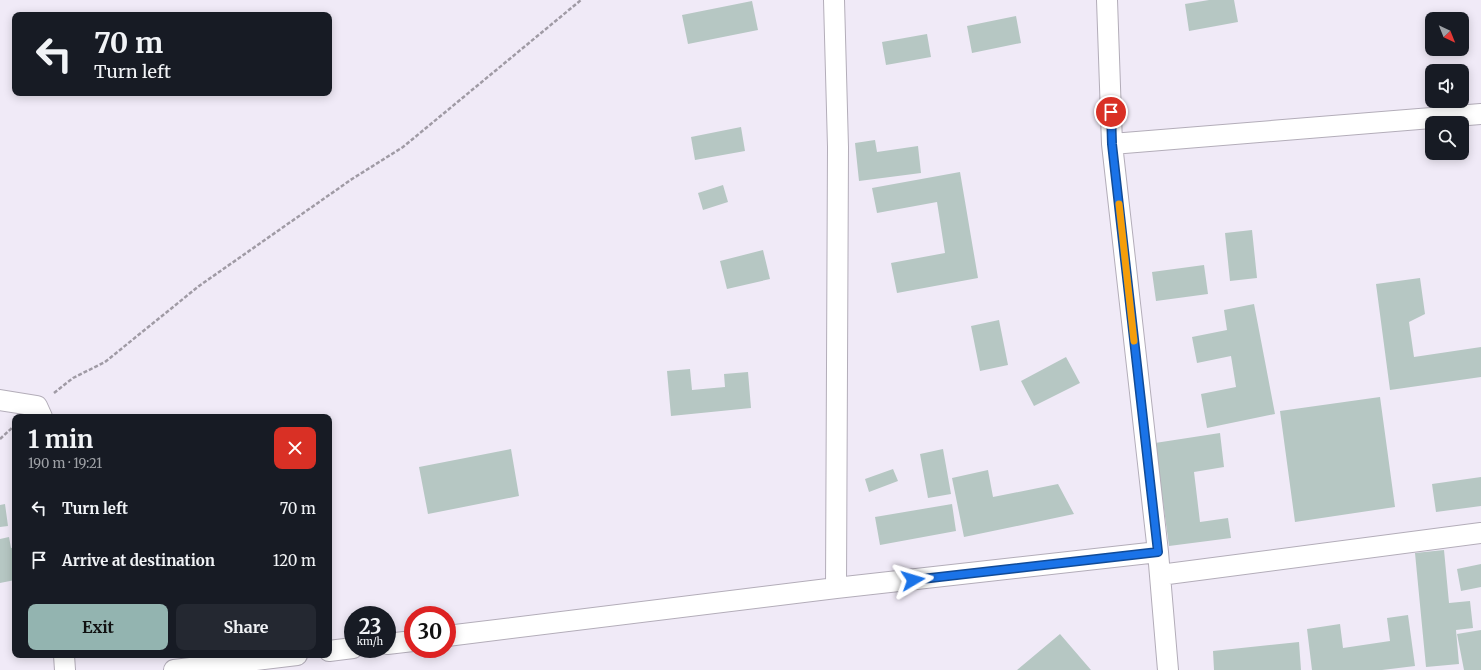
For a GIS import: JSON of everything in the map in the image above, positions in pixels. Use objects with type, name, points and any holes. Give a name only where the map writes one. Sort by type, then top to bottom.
[{"type":"street","points":[[834,0],[838,147],[836,588]]},
{"type":"street","points":[[1107,0],[1112,144],[1158,552],[1168,670]]},
{"type":"street","points":[[1112,144],[1481,114]]},
{"type":"street","points":[[0,400],[40,412]]},
{"type":"street","points":[[1160,575],[1481,533]]},
{"type":"street","points":[[456,635],[836,588],[1158,552]]},
{"type":"street","points":[[332,651],[344,649]]},
{"type":"street","points":[[64,658],[65,670]]},
{"type":"street","points":[[179,670],[273,658]]},
{"type":"path","points":[[40,412],[72,378],[105,362],[199,286],[352,179],[403,147],[581,0]]},
{"type":"path","points":[[0,439],[12,428]]},
{"type":"building","points":[[1209,0],[1234,0],[1238,22],[1189,31],[1185,4]]},
{"type":"building","points":[[752,1],[758,30],[688,44],[682,15]]},
{"type":"building","points":[[1016,16],[1021,43],[972,53],[967,26]]},
{"type":"building","points":[[927,34],[931,57],[886,65],[882,42]]},
{"type":"building","points":[[741,127],[745,151],[695,160],[691,137]]},
{"type":"building","points":[[875,140],[877,152],[918,146],[921,173],[859,181],[855,143]]},
{"type":"building","points":[[960,172],[978,278],[897,293],[891,263],[945,253],[937,202],[877,213],[872,188]]},
{"type":"building","points":[[723,185],[728,202],[703,210],[698,193]]},
{"type":"building","points":[[1252,230],[1257,278],[1230,281],[1225,233]]},
{"type":"building","points":[[763,250],[770,279],[727,289],[720,261]]},
{"type":"building","points":[[1204,265],[1208,294],[1156,301],[1152,272]]},
{"type":"building","points":[[1420,278],[1425,314],[1409,322],[1414,357],[1481,347],[1481,377],[1390,390],[1376,284]]},
{"type":"building","points":[[1254,304],[1275,414],[1207,428],[1201,394],[1236,387],[1231,356],[1197,363],[1192,337],[1227,330],[1224,310]]},
{"type":"building","points":[[999,320],[1008,365],[980,371],[971,326]]},
{"type":"building","points":[[1066,357],[1080,383],[1034,406],[1021,381]]},
{"type":"building","points":[[690,369],[692,390],[725,387],[724,374],[748,372],[751,408],[671,416],[667,371]]},
{"type":"building","points":[[1380,397],[1395,507],[1295,522],[1280,411]]},
{"type":"building","points":[[1220,433],[1224,467],[1194,472],[1200,522],[1228,518],[1231,538],[1169,546],[1155,443]]},
{"type":"building","points":[[511,449],[519,496],[428,514],[419,467]]},
{"type":"building","points":[[943,449],[951,494],[928,498],[920,454]]},
{"type":"building","points":[[893,469],[898,481],[869,492],[865,479]]},
{"type":"building","points":[[988,470],[993,497],[1058,484],[1074,514],[964,537],[952,478]]},
{"type":"building","points":[[1481,477],[1481,506],[1436,512],[1432,484]]},
{"type":"building","points":[[5,504],[8,526],[0,527],[0,505]]},
{"type":"building","points":[[952,504],[956,531],[880,545],[875,517]]},
{"type":"building","points":[[9,537],[12,548],[12,581],[0,583],[0,539]]},
{"type":"building","points":[[1444,550],[1449,603],[1470,601],[1473,628],[1456,630],[1459,664],[1426,667],[1415,553]]},
{"type":"building","points":[[1481,564],[1481,587],[1461,591],[1457,569]]},
{"type":"building","points":[[1408,615],[1415,666],[1382,670],[1312,670],[1307,629],[1340,624],[1343,648],[1390,641],[1387,618]]},
{"type":"building","points":[[1481,630],[1481,670],[1464,670],[1457,634]]},
{"type":"building","points":[[1060,634],[1091,670],[1017,670]]},
{"type":"building","points":[[1299,642],[1301,670],[1214,670],[1213,651]]},
{"type":"slow traffic","points":[[1119,204],[1134,341]]},
{"type":"route","points":[[913,580],[1158,552],[1112,144],[1111,112]]}]
